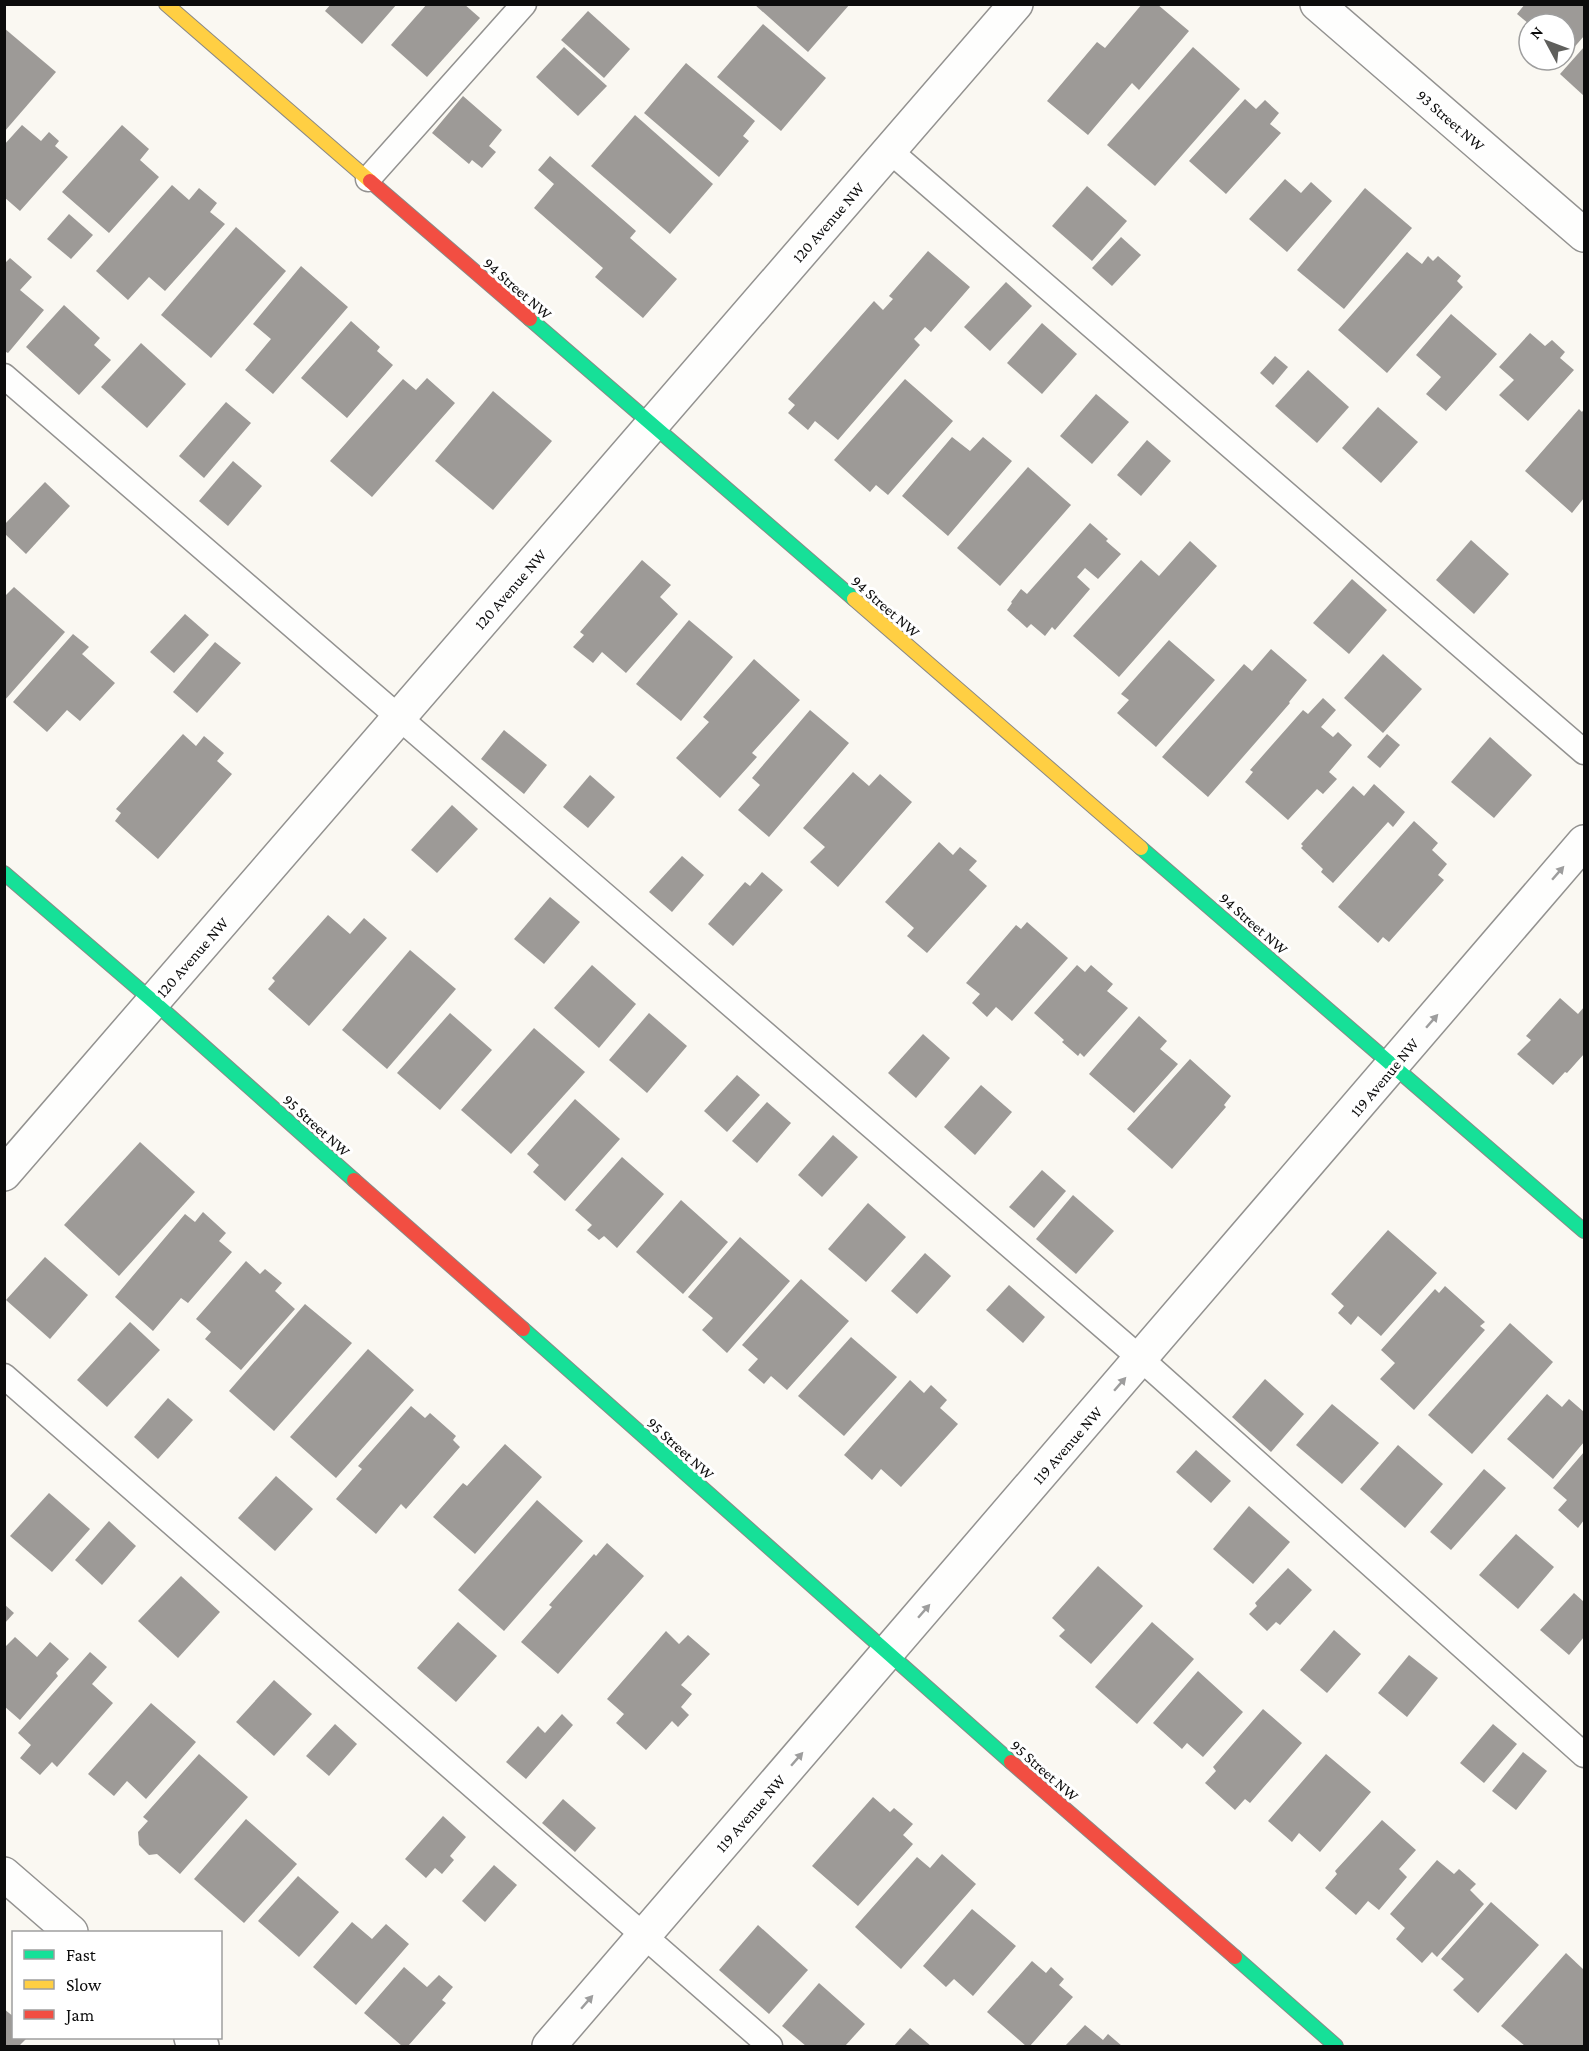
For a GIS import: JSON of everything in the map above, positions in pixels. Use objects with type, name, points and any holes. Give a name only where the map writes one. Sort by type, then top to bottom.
[{"type":"street","name":"94 Street NW","points":[[166,4],[1584,1232]]},
{"type":"street","name":"120 Avenue NW","points":[[4,1174],[1016,4]]},
{"type":"street","name":"93 Street NW","points":[[1317,4],[1584,235]]},
{"type":"street","name":"119 Avenue NW","points":[[549,2046],[1394,1066],[1584,842]]},
{"type":"street","name":"95 Street NW","points":[[4,873],[154,1002],[888,1653],[1336,2046]]},
{"type":"street","points":[[4,1874],[70,1931]]},
{"type":"lane","points":[[368,179],[524,4]]},
{"type":"lane","points":[[890,151],[1584,752]]},
{"type":"lane","points":[[4,376],[1141,1359],[1584,1755]]},
{"type":"lane","points":[[4,1376],[770,2046]]},
{"type":"building","points":[[331,4],[397,4],[362,44],[325,11]]},
{"type":"building","points":[[427,4],[464,4],[480,18],[427,77],[391,45]]},
{"type":"building","points":[[754,4],[850,4],[808,52]]},
{"type":"building","points":[[1142,4],[1157,4],[1189,31],[1139,90],[1132,83],[1088,135],[1047,101],[1097,42],[1105,48]]},
{"type":"building","points":[[1525,4],[1584,4],[1584,36],[1577,44],[1577,12],[1519,12]]},
{"type":"building","points":[[588,11],[630,49],[604,78],[561,40]]},
{"type":"building","points":[[763,24],[826,78],[781,131],[717,77]]},
{"type":"building","points":[[4,28],[56,72],[4,132]]},
{"type":"building","points":[[564,47],[607,86],[578,116],[536,77]]},
{"type":"building","points":[[1193,47],[1240,89],[1155,186],[1107,145]]},
{"type":"building","points":[[1584,47],[1584,96],[1560,74],[1577,72],[1577,55]]},
{"type":"building","points":[[686,63],[755,121],[743,136],[749,141],[719,177],[644,113]]},
{"type":"building","points":[[463,96],[502,130],[489,146],[496,152],[482,168],[472,160],[469,164],[432,133]]},
{"type":"building","points":[[1245,99],[1256,109],[1265,100],[1279,113],[1270,124],[1281,133],[1226,194],[1189,161]]},
{"type":"building","points":[[635,115],[713,184],[670,234],[591,166]]},
{"type":"building","points":[[22,125],[41,141],[49,132],[59,141],[55,146],[68,157],[20,211],[4,197],[4,145]]},
{"type":"building","points":[[122,125],[149,149],[140,160],[159,177],[109,233],[62,192]]},
{"type":"building","points":[[550,156],[636,231],[630,238],[677,279],[643,318],[595,277],[603,268],[534,208],[554,184],[538,170]]},
{"type":"building","points":[[1285,179],[1301,193],[1311,182],[1332,201],[1287,252],[1249,219]]},
{"type":"building","points":[[172,185],[189,200],[199,188],[217,203],[210,212],[225,224],[165,291],[149,277],[128,300],[96,271]]},
{"type":"building","points":[[1087,186],[1127,221],[1092,261],[1052,226]]},
{"type":"building","points":[[1365,188],[1412,228],[1344,309],[1297,270]]},
{"type":"building","points":[[69,214],[93,235],[71,259],[47,239]]},
{"type":"building","points":[[236,227],[286,271],[211,358],[161,315]]},
{"type":"building","points":[[1121,237],[1141,255],[1112,286],[1092,268]]},
{"type":"building","points":[[928,251],[970,287],[931,332],[925,327],[914,339],[920,345],[838,440],[815,421],[808,430],[788,413],[795,405],[788,399],[874,301],[883,310],[893,299],[889,296]]},
{"type":"building","points":[[1407,252],[1422,264],[1428,256],[1433,261],[1438,256],[1461,276],[1457,281],[1463,287],[1387,373],[1338,330]]},
{"type":"building","points":[[10,258],[32,277],[20,290],[44,310],[8,353],[4,351],[4,264]]},
{"type":"building","points":[[301,266],[348,307],[273,394],[245,370],[271,339],[253,324]]},
{"type":"building","points":[[1006,282],[1032,306],[990,351],[964,327]]},
{"type":"building","points":[[64,305],[100,338],[94,345],[111,360],[79,395],[26,347]]},
{"type":"building","points":[[1451,314],[1497,354],[1446,411],[1426,394],[1441,377],[1416,355]]},
{"type":"building","points":[[351,321],[380,347],[377,351],[393,365],[347,418],[301,378]]},
{"type":"building","points":[[1042,323],[1077,354],[1042,394],[1007,363]]},
{"type":"building","points":[[1530,333],[1545,346],[1552,340],[1565,352],[1560,358],[1574,370],[1528,421],[1499,395],[1514,380],[1499,367]]},
{"type":"building","points":[[141,343],[186,384],[147,428],[101,387]]},
{"type":"building","points":[[1275,356],[1288,367],[1273,385],[1260,373]]},
{"type":"building","points":[[1308,370],[1349,407],[1317,443],[1275,406]]},
{"type":"building","points":[[427,378],[455,403],[372,497],[330,461],[403,379],[416,390]]},
{"type":"building","points":[[905,379],[953,421],[888,495],[876,485],[870,492],[834,460]]},
{"type":"building","points":[[493,391],[552,441],[493,510],[435,461]]},
{"type":"building","points":[[1096,394],[1129,422],[1092,464],[1060,436]]},
{"type":"building","points":[[226,402],[251,423],[204,478],[179,456]]},
{"type":"building","points":[[1378,407],[1418,442],[1381,483],[1342,448]]},
{"type":"building","points":[[1579,409],[1582,412],[1584,409],[1584,498],[1572,513],[1525,471]]},
{"type":"building","points":[[952,437],[970,451],[983,437],[1012,461],[948,536],[902,496]]},
{"type":"building","points":[[1147,440],[1171,461],[1141,496],[1117,475]]},
{"type":"building","points":[[233,461],[262,486],[228,526],[199,501]]},
{"type":"building","points":[[1028,467],[1071,505],[1000,586],[957,548]]},
{"type":"building","points":[[45,482],[70,506],[26,554],[4,533],[4,525]]},
{"type":"building","points":[[1090,523],[1121,554],[1098,579],[1085,568],[1077,577],[1090,589],[1055,630],[1052,627],[1045,636],[1031,624],[1027,628],[1007,610],[1011,602],[1021,589],[1027,594]]},
{"type":"building","points":[[1471,540],[1509,574],[1474,614],[1436,580]]},
{"type":"building","points":[[1190,541],[1217,566],[1119,677],[1073,636],[1141,560],[1159,576]]},
{"type":"building","points":[[642,560],[671,585],[660,597],[678,614],[626,673],[602,652],[593,663],[573,647],[584,635],[580,632]]},
{"type":"building","points":[[1352,579],[1387,610],[1349,654],[1313,623]]},
{"type":"building","points":[[14,587],[65,632],[4,701],[4,597]]},
{"type":"building","points":[[185,614],[209,635],[174,673],[150,652]]},
{"type":"building","points":[[689,620],[733,657],[681,721],[636,684]]},
{"type":"building","points":[[73,634],[89,647],[82,654],[115,683],[80,721],[67,710],[47,732],[13,702]]},
{"type":"building","points":[[1169,640],[1215,680],[1156,747],[1117,713],[1129,700],[1121,694]]},
{"type":"building","points":[[215,642],[241,663],[197,713],[173,692]]},
{"type":"building","points":[[1271,649],[1307,680],[1290,703],[1208,797],[1162,757],[1244,664],[1252,671]]},
{"type":"building","points":[[1383,654],[1422,689],[1383,733],[1344,698]]},
{"type":"building","points":[[754,659],[800,700],[752,753],[757,757],[720,798],[676,758],[709,722],[703,717]]},
{"type":"building","points":[[1323,698],[1336,710],[1321,727],[1333,737],[1338,732],[1352,745],[1329,772],[1337,779],[1323,794],[1317,789],[1288,820],[1245,782],[1253,772],[1250,770],[1303,710],[1308,714]]},
{"type":"building","points":[[810,710],[849,743],[769,837],[738,810],[760,785],[752,778]]},
{"type":"building","points":[[504,730],[547,765],[524,794],[481,759]]},
{"type":"building","points":[[183,734],[196,746],[204,736],[224,753],[217,761],[232,774],[158,859],[115,821],[121,813],[116,809]]},
{"type":"building","points":[[1387,734],[1400,745],[1380,768],[1367,757]]},
{"type":"building","points":[[1490,737],[1532,775],[1494,818],[1451,782]]},
{"type":"building","points":[[853,772],[869,786],[880,774],[912,802],[838,887],[810,862],[825,847],[803,828]]},
{"type":"building","points":[[590,775],[615,797],[588,828],[563,807]]},
{"type":"building","points":[[1374,784],[1405,812],[1393,827],[1388,822],[1333,883],[1321,872],[1323,869],[1301,848],[1303,846],[1301,844],[1353,786],[1364,796]]},
{"type":"building","points":[[452,805],[478,829],[437,873],[411,850]]},
{"type":"building","points":[[1414,821],[1438,843],[1432,850],[1447,864],[1438,875],[1444,880],[1389,942],[1383,937],[1378,943],[1338,907]]},
{"type":"building","points":[[939,842],[953,855],[960,847],[977,861],[969,870],[987,886],[927,953],[907,936],[914,928],[885,902]]},
{"type":"building","points":[[682,856],[704,875],[672,912],[649,892]]},
{"type":"building","points":[[762,872],[783,890],[733,946],[708,924],[745,882],[750,886]]},
{"type":"building","points":[[550,897],[580,922],[544,964],[514,939]]},
{"type":"building","points":[[328,915],[350,934],[364,918],[387,938],[309,1026],[268,989],[275,981],[272,978]]},
{"type":"building","points":[[1027,922],[1068,958],[1012,1021],[996,1007],[987,1017],[972,1003],[980,994],[966,983],[1016,925],[1021,929]]},
{"type":"building","points":[[410,950],[456,989],[387,1069],[342,1030]]},
{"type":"building","points":[[592,965],[636,1004],[599,1048],[554,1008]]},
{"type":"building","points":[[1077,965],[1085,972],[1091,965],[1113,984],[1107,991],[1128,1008],[1084,1057],[1080,1053],[1078,1056],[1062,1042],[1064,1040],[1034,1013]]},
{"type":"building","points":[[1560,998],[1578,1014],[1584,1007],[1584,1054],[1553,1085],[1517,1054],[1531,1040],[1526,1036]]},
{"type":"building","points":[[450,1013],[492,1050],[440,1110],[397,1073]]},
{"type":"building","points":[[649,1013],[687,1046],[647,1093],[609,1060]]},
{"type":"building","points":[[1139,1016],[1167,1041],[1160,1049],[1178,1064],[1134,1113],[1089,1074]]},
{"type":"building","points":[[534,1028],[585,1072],[511,1154],[461,1110]]},
{"type":"building","points":[[923,1034],[950,1058],[916,1098],[888,1073]]},
{"type":"building","points":[[1190,1059],[1231,1096],[1224,1105],[1226,1107],[1172,1169],[1127,1129]]},
{"type":"building","points":[[737,1075],[760,1095],[727,1132],[704,1111]]},
{"type":"building","points":[[981,1085],[1012,1112],[975,1155],[944,1127]]},
{"type":"building","points":[[575,1099],[620,1139],[565,1201],[533,1172],[539,1165],[527,1154]]},
{"type":"building","points":[[767,1102],[791,1123],[757,1163],[732,1141]]},
{"type":"building","points":[[833,1135],[858,1157],[822,1197],[798,1175]]},
{"type":"building","points":[[140,1142],[195,1192],[119,1276],[64,1225]]},
{"type":"building","points":[[622,1157],[664,1194],[617,1248],[604,1236],[599,1240],[587,1230],[592,1225],[575,1210]]},
{"type":"building","points":[[1042,1170],[1066,1191],[1034,1228],[1009,1207]]},
{"type":"building","points":[[1073,1195],[1114,1231],[1076,1274],[1036,1239]]},
{"type":"building","points":[[681,1200],[728,1242],[683,1294],[636,1252]]},
{"type":"building","points":[[868,1203],[906,1237],[866,1282],[828,1249]]},
{"type":"building","points":[[203,1212],[226,1233],[219,1241],[232,1252],[188,1303],[181,1298],[153,1331],[115,1297],[185,1214],[195,1222]]},
{"type":"building","points":[[1388,1230],[1437,1273],[1381,1336],[1358,1316],[1351,1325],[1338,1313],[1344,1306],[1331,1294]]},
{"type":"building","points":[[740,1237],[790,1281],[727,1353],[702,1330],[713,1318],[688,1297]]},
{"type":"building","points":[[925,1253],[951,1276],[917,1314],[891,1291]]},
{"type":"building","points":[[45,1257],[88,1295],[50,1339],[6,1300]]},
{"type":"building","points":[[246,1261],[260,1274],[265,1269],[282,1283],[275,1291],[295,1309],[241,1370],[205,1339],[211,1332],[196,1319]]},
{"type":"building","points":[[801,1279],[849,1321],[787,1390],[771,1376],[764,1384],[748,1370],[758,1359],[742,1345]]},
{"type":"building","points":[[1009,1285],[1045,1317],[1023,1343],[986,1310]]},
{"type":"building","points":[[1445,1286],[1485,1322],[1480,1326],[1485,1330],[1414,1410],[1380,1379],[1395,1363],[1381,1350],[1435,1289],[1439,1293]]},
{"type":"building","points":[[305,1304],[352,1343],[274,1431],[229,1391]]},
{"type":"building","points":[[130,1322],[160,1350],[107,1407],[77,1380]]},
{"type":"building","points":[[1510,1323],[1553,1362],[1472,1454],[1428,1415]]},
{"type":"building","points":[[851,1337],[897,1377],[844,1436],[798,1396]]},
{"type":"building","points":[[368,1349],[414,1390],[336,1478],[290,1437]]},
{"type":"building","points":[[1265,1379],[1304,1414],[1271,1452],[1232,1417]]},
{"type":"building","points":[[910,1380],[924,1393],[931,1385],[947,1400],[940,1408],[958,1424],[901,1487],[881,1469],[872,1480],[844,1455]]},
{"type":"building","points":[[1547,1394],[1562,1407],[1569,1399],[1584,1412],[1584,1442],[1553,1479],[1507,1439]]},
{"type":"building","points":[[168,1398],[193,1420],[158,1459],[134,1437]]},
{"type":"building","points":[[1332,1404],[1379,1443],[1342,1484],[1296,1445]]},
{"type":"building","points":[[411,1406],[425,1418],[430,1413],[456,1436],[453,1440],[460,1447],[406,1509],[401,1504],[376,1534],[336,1499],[362,1469],[358,1466]]},
{"type":"building","points":[[505,1444],[542,1477],[475,1554],[433,1517],[463,1483],[467,1486]]},
{"type":"building","points":[[1398,1445],[1443,1484],[1405,1528],[1360,1489]]},
{"type":"building","points":[[1196,1450],[1231,1481],[1211,1503],[1176,1472]]},
{"type":"building","points":[[1584,1452],[1584,1520],[1578,1528],[1558,1510],[1567,1500],[1553,1488]]},
{"type":"building","points":[[1484,1469],[1506,1488],[1451,1550],[1430,1532]]},
{"type":"building","points":[[276,1476],[313,1509],[275,1551],[238,1518]]},
{"type":"building","points":[[49,1493],[90,1529],[52,1572],[10,1536]]},
{"type":"building","points":[[537,1500],[583,1541],[504,1631],[458,1590]]},
{"type":"building","points":[[1249,1506],[1290,1542],[1253,1584],[1213,1549]]},
{"type":"building","points":[[109,1521],[136,1546],[102,1585],[75,1560]]},
{"type":"building","points":[[1516,1534],[1554,1567],[1518,1609],[1479,1575]]},
{"type":"building","points":[[607,1543],[644,1576],[558,1674],[521,1642],[552,1607],[549,1605],[594,1554],[596,1556]]},
{"type":"building","points":[[1098,1566],[1143,1606],[1091,1664],[1059,1636],[1065,1630],[1052,1618]]},
{"type":"building","points":[[1288,1568],[1312,1590],[1280,1625],[1276,1622],[1267,1631],[1249,1614],[1257,1606],[1255,1603]]},
{"type":"building","points":[[181,1576],[220,1612],[178,1658],[138,1621]]},
{"type":"building","points":[[1574,1593],[1584,1602],[1584,1637],[1569,1655],[1540,1630]]},
{"type":"building","points":[[4,1604],[14,1613],[4,1624]]},
{"type":"building","points":[[458,1622],[497,1656],[456,1702],[417,1668]]},
{"type":"building","points":[[1152,1622],[1194,1659],[1137,1724],[1095,1687]]},
{"type":"building","points":[[1334,1630],[1361,1654],[1327,1693],[1300,1670]]},
{"type":"building","points":[[666,1631],[679,1644],[688,1635],[710,1654],[681,1685],[692,1694],[681,1707],[689,1715],[678,1727],[672,1721],[646,1750],[616,1723],[624,1714],[607,1699]]},
{"type":"building","points":[[15,1637],[37,1657],[50,1642],[69,1659],[56,1673],[58,1676],[20,1720],[4,1706],[4,1648]]},
{"type":"building","points":[[90,1652],[107,1667],[92,1684],[113,1703],[57,1767],[52,1762],[40,1775],[20,1758],[31,1745],[18,1733]]},
{"type":"building","points":[[1409,1655],[1438,1678],[1407,1717],[1378,1693]]},
{"type":"building","points":[[1198,1671],[1243,1712],[1203,1757],[1187,1743],[1182,1749],[1153,1723]]},
{"type":"building","points":[[274,1680],[312,1714],[274,1756],[236,1722]]},
{"type":"building","points":[[151,1703],[196,1742],[146,1799],[127,1781],[114,1796],[88,1774]]},
{"type":"building","points":[[1263,1709],[1302,1743],[1250,1803],[1245,1799],[1235,1810],[1205,1783],[1216,1771],[1213,1767]]},
{"type":"building","points":[[562,1714],[573,1725],[526,1779],[506,1762],[538,1726],[545,1733]]},
{"type":"building","points":[[335,1724],[357,1744],[329,1776],[306,1756]]},
{"type":"building","points":[[1493,1724],[1517,1744],[1484,1783],[1460,1763]]},
{"type":"building","points":[[1523,1752],[1547,1771],[1516,1810],[1492,1791]]},
{"type":"building","points":[[199,1754],[248,1797],[180,1874],[157,1854],[149,1855],[139,1845],[138,1832],[148,1821],[143,1817]]},
{"type":"building","points":[[1326,1754],[1371,1792],[1320,1852],[1299,1833],[1292,1842],[1268,1821]]},
{"type":"building","points":[[873,1797],[890,1812],[894,1808],[913,1824],[903,1835],[913,1844],[858,1906],[812,1866]]},
{"type":"building","points":[[563,1799],[596,1828],[575,1852],[542,1823]]},
{"type":"building","points":[[443,1816],[466,1837],[450,1856],[454,1860],[442,1874],[435,1868],[426,1878],[405,1859]]},
{"type":"building","points":[[246,1819],[297,1864],[244,1923],[194,1879]]},
{"type":"building","points":[[1382,1820],[1416,1850],[1399,1869],[1407,1877],[1379,1910],[1368,1901],[1356,1915],[1325,1888],[1337,1874],[1335,1871]]},
{"type":"building","points":[[942,1854],[976,1884],[901,1969],[855,1927],[917,1857],[930,1868]]},
{"type":"building","points":[[1437,1860],[1454,1874],[1459,1869],[1476,1884],[1470,1890],[1484,1904],[1437,1957],[1432,1952],[1422,1963],[1396,1939],[1405,1928],[1390,1914]]},
{"type":"building","points":[[494,1865],[517,1885],[485,1922],[462,1901]]},
{"type":"building","points":[[298,1876],[339,1912],[299,1957],[258,1921]]},
{"type":"building","points":[[1491,1902],[1539,1945],[1478,2013],[1453,1990],[1464,1979],[1441,1959]]},
{"type":"building","points":[[972,1909],[1016,1946],[973,1996],[954,1979],[946,1987],[923,1966]]},
{"type":"building","points":[[352,1922],[372,1939],[386,1924],[409,1944],[356,2005],[313,1967]]},
{"type":"building","points":[[758,1925],[808,1970],[769,2014],[719,1970]]},
{"type":"building","points":[[1566,1953],[1584,1970],[1584,2046],[1525,2046],[1501,2026]]},
{"type":"building","points":[[1032,1961],[1046,1973],[1051,1967],[1064,1979],[1059,1985],[1073,1997],[1030,2046],[1026,2046],[987,2012]]},
{"type":"building","points":[[404,1967],[427,1987],[439,1975],[453,1987],[442,2000],[446,2003],[408,2046],[402,2046],[364,2013]]},
{"type":"building","points":[[819,1983],[865,2024],[845,2046],[806,2046],[782,2026]]},
{"type":"building","points":[[4,2009],[12,2015],[12,2039],[26,2039],[19,2046],[4,2046]]},
{"type":"building","points":[[1085,2025],[1103,2040],[1108,2034],[1122,2046],[1065,2046]]},
{"type":"building","points":[[910,2028],[931,2046],[894,2046]]},
{"type":"traffic: fast","points":[[530,319],[854,599]]},
{"type":"traffic: fast","points":[[1141,848],[1584,1231]]},
{"type":"traffic: fast","points":[[4,873],[154,1002],[354,1180]]},
{"type":"traffic: fast","points":[[523,1329],[1011,1762]]},
{"type":"traffic: fast","points":[[1235,1957],[1336,2046]]},
{"type":"traffic: slow","points":[[166,4],[370,181]]},
{"type":"traffic: slow","points":[[854,599],[1141,848]]},
{"type":"traffic: jam","points":[[370,181],[530,319]]},
{"type":"traffic: jam","points":[[354,1180],[523,1329]]},
{"type":"traffic: jam","points":[[1011,1762],[1235,1957]]}]
